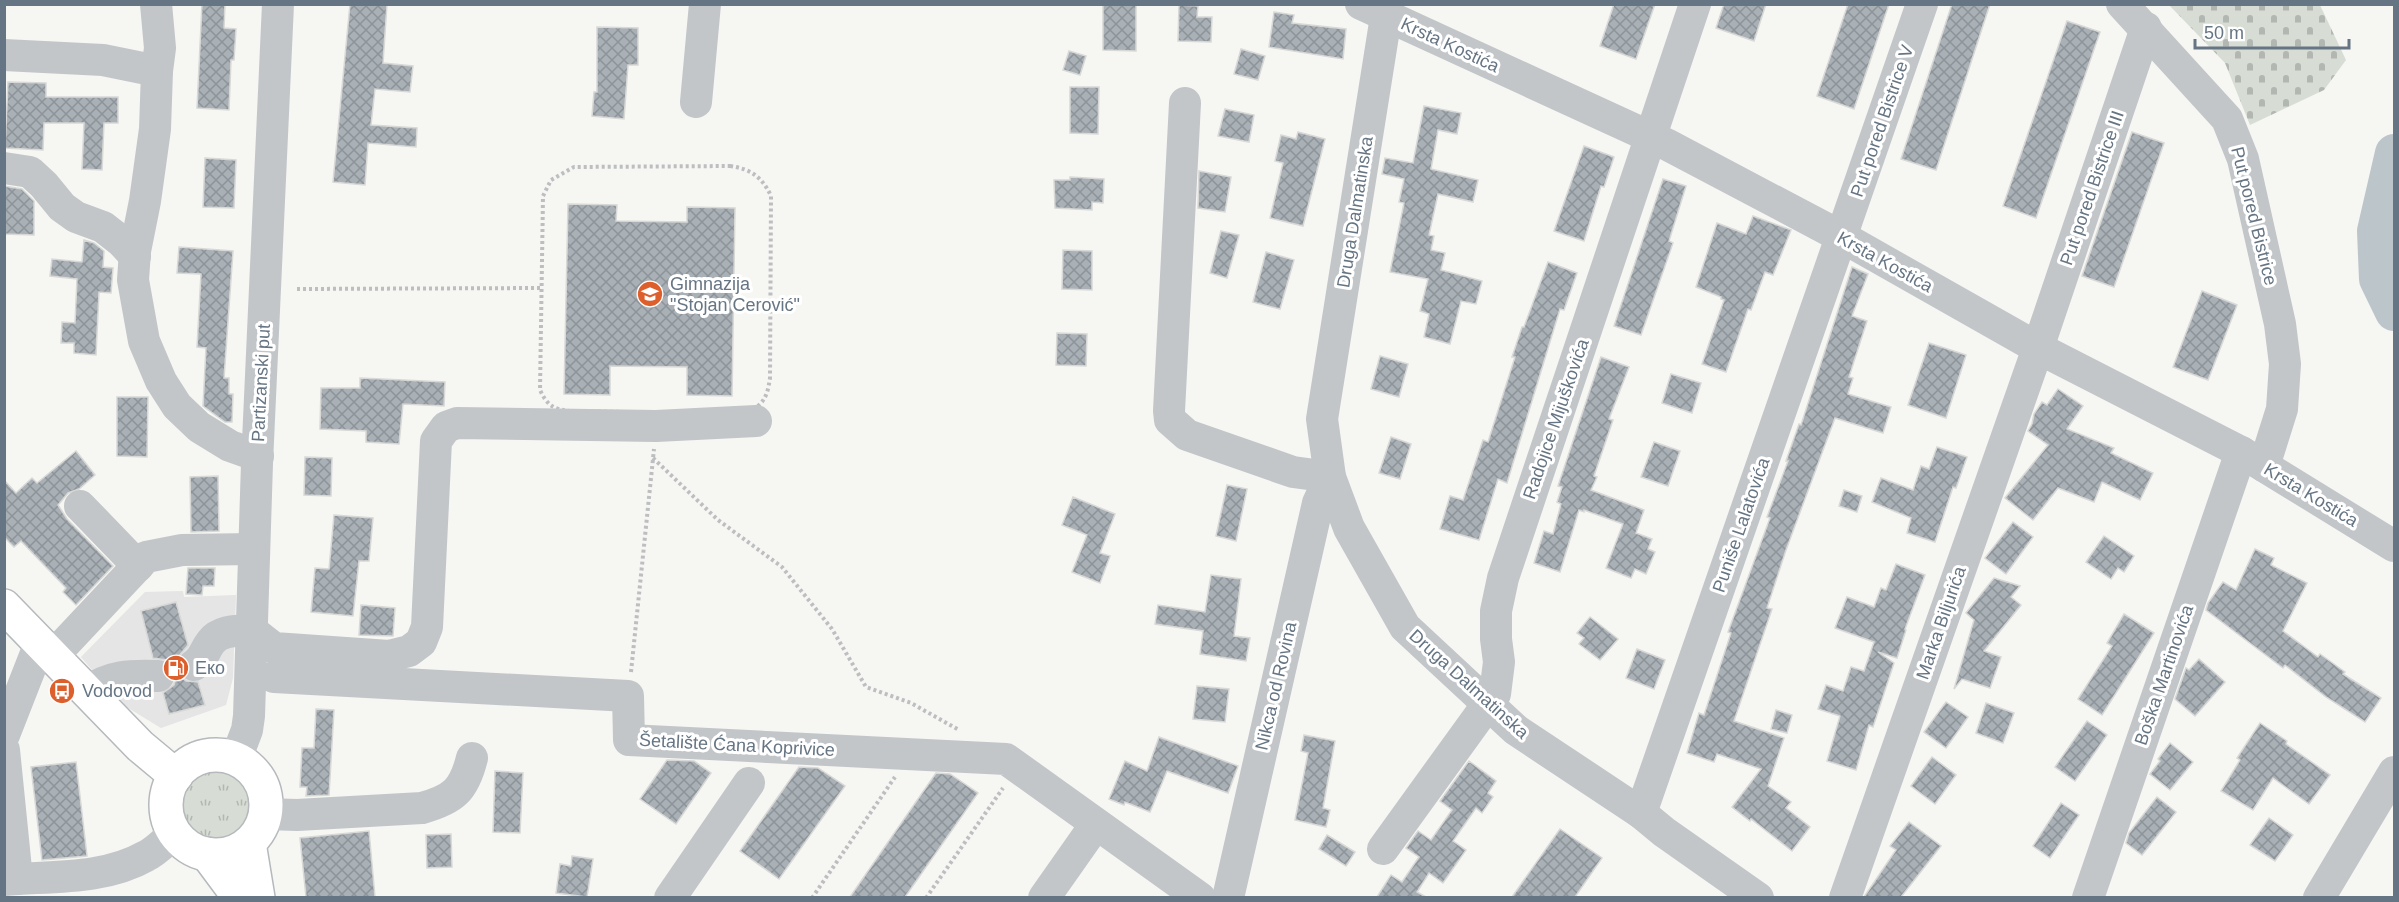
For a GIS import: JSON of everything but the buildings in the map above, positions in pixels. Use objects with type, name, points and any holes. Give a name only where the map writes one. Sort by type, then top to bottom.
[{"type":"main road","points":[[4,606],[154,760],[176,776]]},
{"type":"main road","points":[[215,755],[236,759],[254,772],[260,782],[266,803],[265,814],[256,835],[249,843],[229,853],[207,854],[187,845],[175,833],[168,818],[167,796],[176,776],[193,761],[215,755]]},
{"type":"main road","points":[[249,843],[258,897]]},
{"type":"main road","points":[[207,854],[233,889],[236,897]]},
{"type":"street","points":[[156,4],[160,48],[155,129],[133,280],[144,341],[161,381],[177,406],[199,427],[230,446],[258,456]]},
{"type":"street","name":"Partizanski put","points":[[236,759],[248,729],[278,4]]},
{"type":"street","points":[[696,102],[705,4]]},
{"type":"street","name":"Radojice Mijuškovića","points":[[1383,849],[1489,704],[1498,681],[1496,610],[1503,578],[1695,4]]},
{"type":"street","name":"Put pored Bistrice V","points":[[1842,237],[1922,4]]},
{"type":"street","name":"Put pored Bistrice","points":[[2122,4],[2227,119],[2243,159],[2280,324],[2284,364],[2282,409],[2252,459]]},
{"type":"street","name":"Krsta Kostića","points":[[1378,8],[1651,136],[1842,237],[2038,348],[2252,459],[2394,546]]},
{"type":"street","name":"Druga Dalmatinska","points":[[1378,8],[1322,419],[1330,477],[1349,528],[1405,627],[1516,730],[1641,813],[1664,832],[1758,897]]},
{"type":"street","name":"Put pored Bistrice III","points":[[2038,348],[2146,28]]},
{"type":"street","points":[[4,55],[103,60],[157,71]]},
{"type":"street","points":[[1185,104],[1170,420],[1187,435],[1293,472],[1330,477]]},
{"type":"street","points":[[4,168],[30,172],[62,207],[76,217],[103,227],[135,256]]},
{"type":"street","name":"Puniše Lalatovića","points":[[1641,813],[1842,237]]},
{"type":"street","name":"Marka Biljurića","points":[[1845,897],[2038,348]]},
{"type":"street","points":[[194,665],[202,660],[212,641],[225,632],[251,630],[274,648],[389,656],[409,651],[421,642],[427,627],[436,441],[447,427],[457,423],[657,419],[756,421]]},
{"type":"street","name":"Boška Martinovića","points":[[2088,897],[2252,459]]},
{"type":"street","name":"Nikca od Rovina","points":[[1228,897],[1318,503],[1330,477]]},
{"type":"street","points":[[80,506],[138,566]]},
{"type":"street","points":[[4,735],[46,649],[146,557],[182,550],[254,549]]},
{"type":"street","points":[[87,692],[101,682],[122,675],[158,676]]},
{"type":"street","points":[[274,677],[628,696]]},
{"type":"street","name":"Šetalište Ćana Koprivice","points":[[628,696],[629,740],[1006,759],[1200,897]]},
{"type":"street","points":[[4,750],[11,880],[78,886],[149,855],[175,833]]},
{"type":"street","points":[[265,814],[297,815],[422,808],[441,802],[462,787],[472,758]]},
{"type":"street","points":[[2319,897],[2394,772]]},
{"type":"street","points":[[670,897],[749,783]]},
{"type":"street","points":[[1044,897],[1096,824]]},
{"type":"path","points":[[730,166],[755,173],[766,185],[771,196],[770,378],[767,397],[756,408],[745,414],[657,419],[557,409],[547,404],[540,390],[542,288],[543,196],[551,180],[562,172],[574,167],[730,166]]},
{"type":"path","points":[[297,289],[542,288]]},
{"type":"path","points":[[628,696],[657,419]]},
{"type":"path","points":[[653,458],[718,520],[782,567],[832,629],[866,687],[911,703],[961,732]]},
{"type":"path","points":[[812,897],[911,754]]},
{"type":"path","points":[[926,897],[1017,768]]},
{"type":"shaded area","points":[[183,591],[184,597],[236,595],[233,678],[226,705],[161,728],[120,703],[81,657],[145,592]]},
{"type":"green space","points":[[2169,5],[2320,5],[2346,60],[2324,90],[2250,125],[2225,63]]},
{"type":"green space","points":[[222,768],[241,778],[249,790],[251,804],[249,818],[241,830],[229,838],[208,840],[189,830],[181,818],[179,797],[189,778],[201,770]]},
{"type":"waterway","points":[[2394,153],[2376,231],[2378,279],[2394,312]]},
{"type":"place","name":"Gimnazija \"Stojan Cerović\"","points":[[650,294]]},
{"type":"place","name":"Еко","points":[[176,668]]},
{"type":"place","name":"Vodovod","points":[[62,691]]}]
